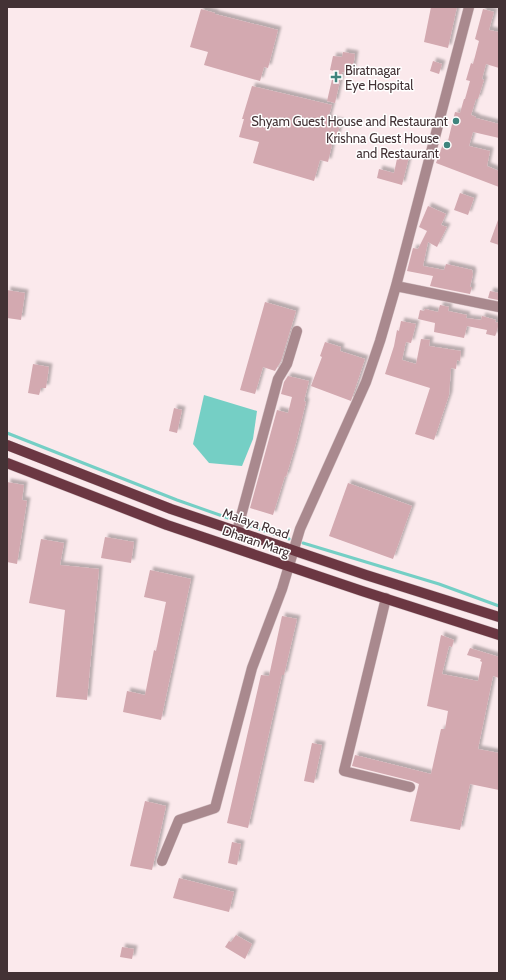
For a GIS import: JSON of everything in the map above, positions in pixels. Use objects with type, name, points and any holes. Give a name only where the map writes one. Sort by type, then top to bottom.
[{"type":"main road","name":"Malaya Road","points":[[7,445],[171,509],[366,575],[499,617]]},
{"type":"main road","name":"Dharan Marg","points":[[7,462],[167,524],[288,566],[499,635]]},
{"type":"main road","points":[[138,513],[144,498]]},
{"type":"street","points":[[162,862],[179,820],[215,808],[252,668],[282,589],[300,529],[366,382],[380,341],[396,286],[468,7]]},
{"type":"street","points":[[396,286],[499,307]]},
{"type":"street","points":[[237,531],[278,379],[287,364],[297,331]]},
{"type":"street","points":[[386,598],[344,771],[410,787]]},
{"type":"water","points":[[204,395],[257,411],[253,439],[242,466],[209,463],[193,444]]},
{"type":"building","points":[[431,7],[457,7],[448,48],[424,42]]},
{"type":"building","points":[[201,9],[278,30],[268,68],[264,67],[260,81],[204,65],[208,52],[190,47]]},
{"type":"building","points":[[483,9],[494,12],[489,30],[499,32],[499,68],[486,64],[482,79],[484,80],[471,115],[476,118],[499,124],[499,138],[473,132],[469,146],[490,151],[487,166],[499,171],[499,187],[436,163],[443,144],[447,145],[455,112],[460,113],[465,99],[470,81],[466,80],[471,63],[473,64],[479,41],[475,39]]},
{"type":"building","points":[[343,52],[355,54],[352,74],[342,72],[335,103],[327,101],[334,71],[330,70],[333,56],[342,57]]},
{"type":"building","points":[[433,61],[442,64],[439,74],[430,71]]},
{"type":"building","points":[[252,86],[332,105],[328,119],[341,122],[337,136],[334,136],[328,162],[320,160],[314,181],[253,163],[259,142],[239,137],[244,119],[242,119]]},
{"type":"building","points":[[398,154],[409,157],[402,185],[377,178],[379,169],[394,173]]},
{"type":"building","points":[[460,193],[474,198],[468,215],[454,210]]},
{"type":"building","points":[[428,206],[446,214],[441,225],[447,227],[437,247],[428,242],[423,266],[444,270],[446,264],[472,270],[473,274],[470,287],[472,287],[470,294],[430,286],[433,276],[407,271],[413,248],[418,249],[427,231],[419,227]]},
{"type":"building","points":[[499,220],[499,245],[490,242]]},
{"type":"building","points":[[7,290],[25,293],[21,320],[7,318]]},
{"type":"building","points":[[490,291],[499,293],[498,300],[488,298]]},
{"type":"building","points":[[265,302],[296,311],[281,361],[275,371],[263,367],[255,394],[240,390]]},
{"type":"building","points":[[440,305],[449,307],[448,311],[467,315],[466,318],[481,320],[482,316],[496,320],[495,322],[499,323],[495,336],[486,334],[487,330],[467,326],[464,338],[434,332],[435,323],[418,319],[420,310],[424,311],[425,309],[438,312]]},
{"type":"building","points":[[401,321],[416,324],[411,343],[406,342],[402,360],[416,364],[421,339],[430,340],[429,346],[461,351],[460,361],[457,360],[456,369],[451,368],[449,395],[434,440],[415,434],[430,388],[385,374],[394,346],[397,330],[399,331]]},
{"type":"building","points":[[325,342],[341,347],[340,351],[365,359],[351,401],[311,386],[322,357],[320,356]]},
{"type":"building","points":[[33,364],[49,367],[46,388],[41,388],[39,395],[28,393]]},
{"type":"building","points":[[288,376],[309,381],[304,401],[306,402],[296,443],[273,515],[250,508],[277,410],[288,413],[292,397],[281,394],[284,382]]},
{"type":"building","points":[[174,408],[182,410],[177,433],[169,431]]},
{"type":"building","points":[[7,482],[24,485],[22,500],[27,501],[17,564],[7,562]]},
{"type":"building","points":[[348,483],[412,506],[393,559],[329,536]]},
{"type":"building","points":[[105,537],[134,542],[131,563],[101,558]]},
{"type":"building","points":[[41,539],[64,543],[60,565],[99,569],[87,700],[56,697],[65,610],[29,603]]},
{"type":"building","points":[[150,570],[191,579],[161,720],[123,712],[127,691],[145,695],[166,602],[144,597]]},
{"type":"building","points":[[282,616],[297,619],[284,675],[282,675],[248,828],[227,823],[261,675],[269,676]]},
{"type":"building","points":[[441,635],[454,640],[452,647],[449,646],[442,674],[478,681],[482,662],[480,661],[481,659],[467,655],[470,648],[499,657],[499,678],[493,676],[478,749],[499,753],[499,790],[470,784],[460,830],[410,821],[419,784],[352,766],[355,755],[431,774],[441,729],[445,729],[448,711],[427,706]]},
{"type":"building","points":[[312,743],[322,745],[314,783],[304,781]]},
{"type":"building","points":[[145,801],[166,806],[152,870],[130,866]]},
{"type":"building","points":[[232,842],[241,844],[237,865],[228,863]]},
{"type":"building","points":[[179,878],[234,892],[229,912],[173,898]]},
{"type":"building","points":[[236,935],[252,944],[245,959],[225,947]]},
{"type":"building","points":[[122,947],[134,949],[132,959],[120,957]]},
{"type":"waterway","points":[[7,433],[177,500],[231,519]]},
{"type":"waterway","points":[[241,523],[289,539]]},
{"type":"waterway","points":[[303,543],[439,584],[499,606]]},
{"type":"place","name":"Biratnagar Eye Hospital","points":[[336,77]]},
{"type":"place","name":"Shyam Guest House and Restaurant","points":[[456,121]]},
{"type":"place","name":"Krishna Guest House and Restaurant","points":[[447,145]]}]
